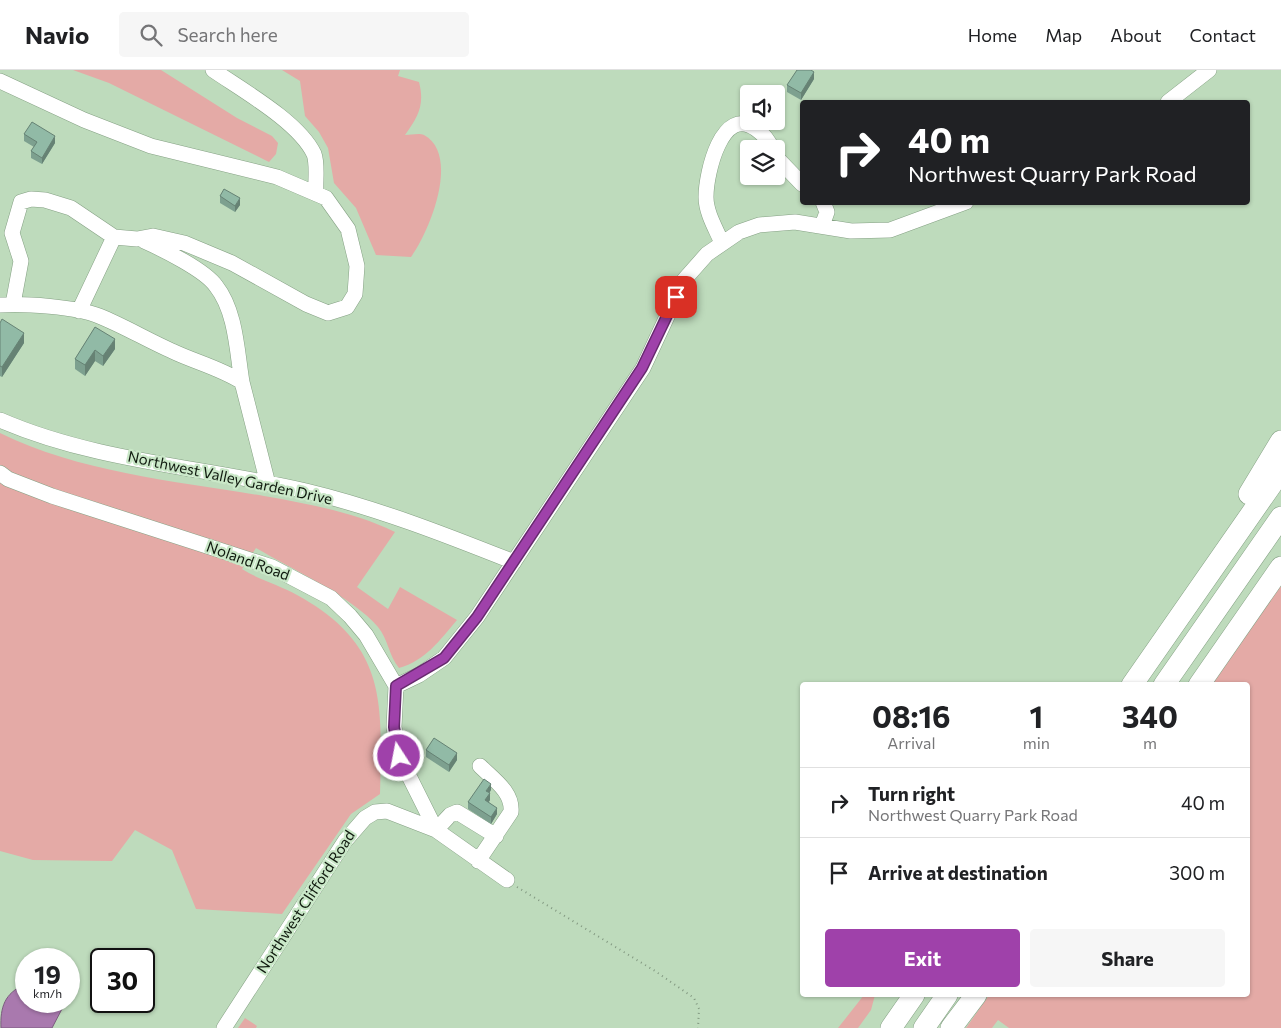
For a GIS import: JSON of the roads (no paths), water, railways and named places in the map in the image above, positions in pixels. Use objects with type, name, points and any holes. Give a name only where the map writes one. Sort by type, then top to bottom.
[{"type":"highway","points":[[1151,657],[1281,441]]},
{"type":"highway","points":[[1134,682],[1281,471]]},
{"type":"highway","points":[[1166,682],[1281,517]]},
{"type":"highway","points":[[1201,682],[1281,567]]},
{"type":"highway","points":[[891,1028],[913,997]]},
{"type":"highway","points":[[924,1028],[946,997]]},
{"type":"highway","points":[[951,1028],[974,997]]},
{"type":"street","points":[[213,70],[279,115],[305,140],[315,156],[316,193]]},
{"type":"street","points":[[1171,100],[1209,70]]},
{"type":"street","points":[[0,81],[84,120],[151,146],[277,177],[326,198],[348,229],[357,266],[355,294],[347,307],[328,313],[306,304],[232,263],[184,243],[153,236],[140,239],[114,237],[70,208],[45,200],[31,199],[21,202],[12,233],[21,261],[6,305],[79,311],[98,316],[173,352],[228,373],[242,382]]},
{"type":"street","points":[[722,243],[711,218],[706,197],[712,160],[727,130],[735,123],[748,123],[766,136],[768,140]]},
{"type":"street","points":[[785,166],[800,182]]},
{"type":"street","points":[[822,226],[827,212],[825,205]]},
{"type":"street","points":[[507,880],[436,830],[399,756],[394,727],[396,686],[444,658],[477,617],[642,368],[684,280],[707,254],[739,232],[759,225],[795,222],[851,231],[890,230],[958,205]]},
{"type":"street","points":[[79,311],[114,237]]},
{"type":"street","points":[[140,239],[164,250],[217,286],[229,311],[242,382],[268,484]]},
{"type":"street","name":"Northwest Valley Garden Drive","points":[[0,420],[75,446],[306,491],[430,529],[514,562]]},
{"type":"street","name":"Noland Road","points":[[0,472],[8,478],[52,496],[272,567],[303,582],[331,598],[350,616],[366,634],[396,686]]},
{"type":"street","points":[[478,861],[512,812],[512,806],[503,789],[480,766]]},
{"type":"street","name":"Northwest Clifford Road","points":[[224,1028],[344,840],[365,818],[375,812],[387,811],[436,830]]},
{"type":"street","points":[[436,830],[450,815],[458,812],[496,836]]}]
